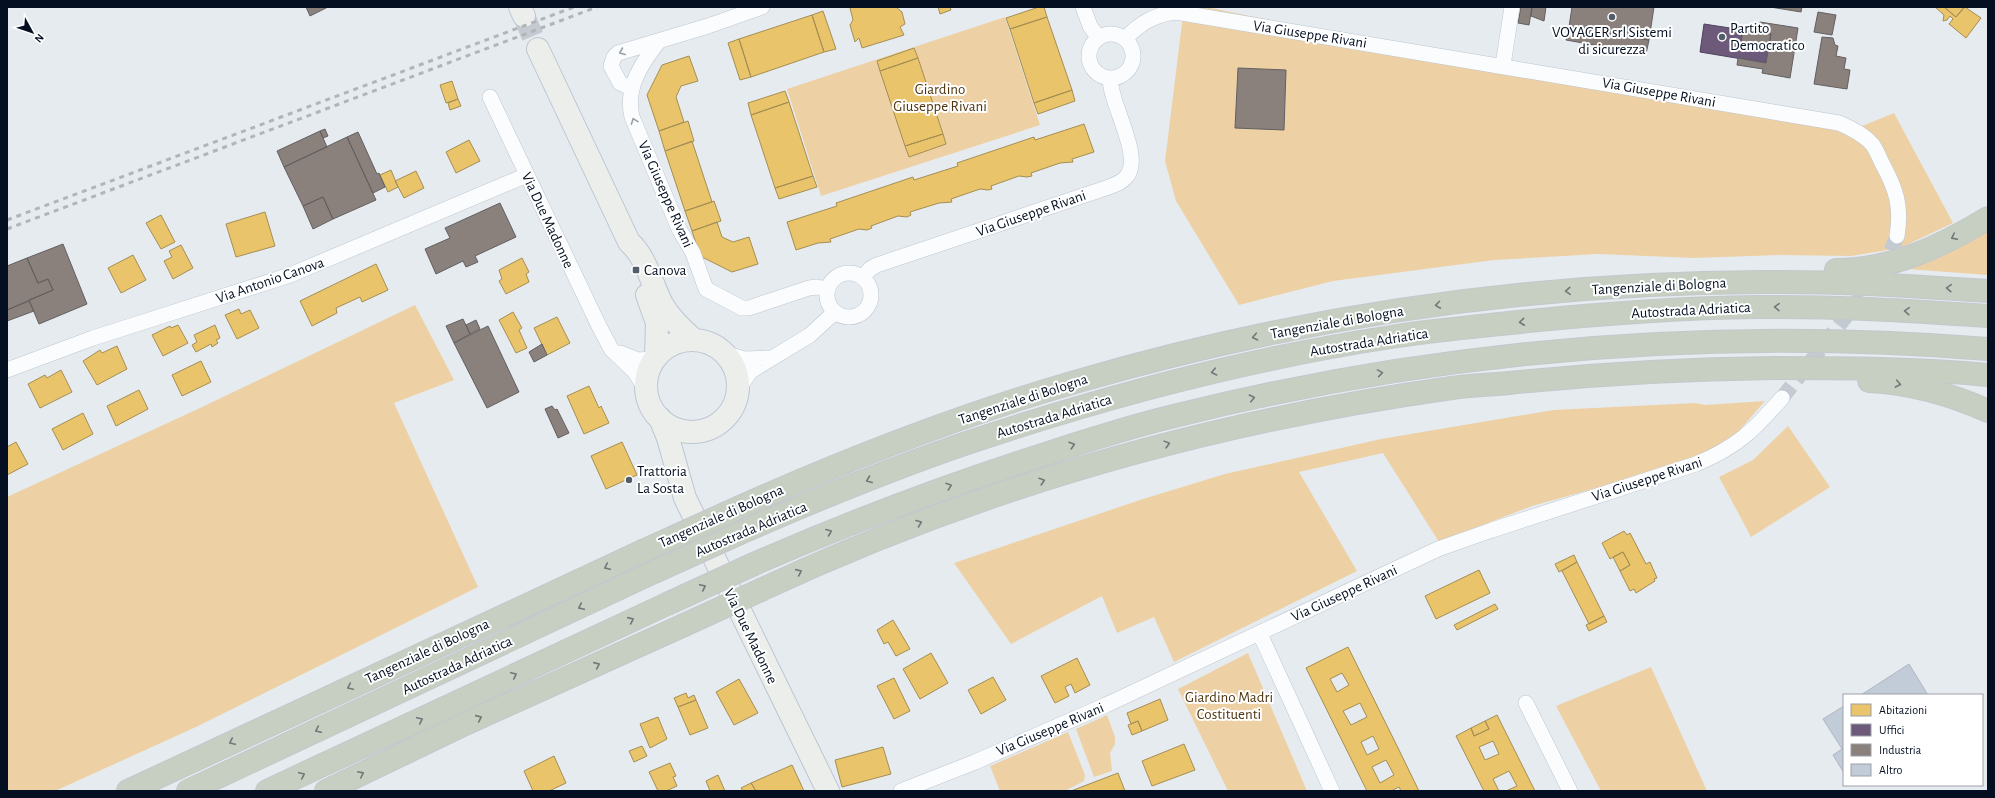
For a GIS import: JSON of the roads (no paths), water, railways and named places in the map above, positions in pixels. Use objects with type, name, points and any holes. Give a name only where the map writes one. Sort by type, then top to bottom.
[{"type":"highway","points":[[1763,282],[1800,270],[1855,270],[1882,265],[1906,258],[1937,246],[1988,218]]},
{"type":"highway","name":"Tangenziale di Bologna","points":[[128,791],[643,551],[836,465],[992,408],[1077,381],[1160,359],[1249,338],[1332,321],[1506,297],[1648,286],[1763,282],[1872,283],[1988,291]]},
{"type":"highway","name":"Autostrada Adriatica","points":[[188,791],[740,533],[905,465],[984,437],[1084,406],[1164,384],[1246,365],[1392,336],[1558,318],[1756,307],[1870,309],[1988,316]]},
{"type":"highway","name":"Autostrada Adriatica","points":[[267,791],[754,564],[805,542],[912,499],[1094,437],[1172,416],[1329,381],[1451,363],[1564,349],[1654,343],[1757,340],[1868,341],[1988,348]]},
{"type":"highway","points":[[326,791],[465,724],[856,548],[994,496],[1104,462],[1177,442],[1294,415],[1412,394],[1456,387],[1594,375],[1736,368],[1842,367],[1889,368],[1988,375]]},
{"type":"highway","points":[[1594,375],[1624,380],[1829,379],[1890,382],[1940,393],[1988,411]]},
{"type":"main road","points":[[538,49],[629,242],[640,251],[657,294],[669,315],[693,339]]},
{"type":"main road","points":[[629,242],[628,255],[655,316],[657,330],[655,358]]},
{"type":"main road","points":[[693,339],[714,345],[724,353],[732,364],[736,374],[737,391],[735,402],[724,418],[710,429],[693,432],[676,429],[660,418],[648,401],[646,388],[648,370],[655,358],[673,343],[693,339]]},
{"type":"main road","name":"Via Due Madonne","points":[[660,418],[668,438],[685,498],[828,791]]},
{"type":"main road","name":"Via Due Madonne","points":[[680,479],[680,470],[688,453],[710,429]]},
{"type":"street","points":[[631,88],[620,83],[616,79],[611,66],[614,57],[618,53],[762,7]]},
{"type":"street","points":[[1083,7],[1090,26],[1098,37]]},
{"type":"street","points":[[1502,65],[1512,7]]},
{"type":"street","name":"Via Giuseppe Rivani","points":[[1126,38],[1143,22],[1153,16],[1176,12],[1502,65],[1816,119],[1851,137],[1865,149],[1888,187],[1897,234]]},
{"type":"street","points":[[1111,33],[1119,34],[1126,38],[1132,47],[1134,55],[1132,63],[1124,74],[1110,78],[1096,73],[1089,61],[1090,48],[1098,37],[1111,33]]},
{"type":"street","name":"Via Giuseppe Rivani","points":[[659,41],[649,54],[631,88],[630,107],[632,117],[679,229],[693,253],[704,286],[708,291],[742,308],[749,308],[809,288],[817,287],[827,289]]},
{"type":"street","name":"Via Giuseppe Rivani","points":[[863,277],[870,269],[877,265],[1106,188],[1124,180],[1130,172],[1132,157],[1112,93],[1110,78]]},
{"type":"street","name":"Via Due Madonne","points":[[490,97],[607,342],[616,354],[634,371],[646,388]]},
{"type":"street","name":"Via Antonio Canova","points":[[7,370],[93,338],[290,275],[527,175]]},
{"type":"street","points":[[850,272],[863,277],[871,290],[871,298],[864,312],[850,317],[835,312],[828,300],[827,289],[832,280],[844,273],[850,272]]},
{"type":"street","points":[[737,391],[751,371],[771,357],[810,335],[835,312]]},
{"type":"street","name":"Via Due Madonne","points":[[607,342],[613,348],[628,357],[638,360],[655,358]]},
{"type":"street","points":[[724,353],[744,359],[771,357]]},
{"type":"street","name":"Via Giuseppe Rivani","points":[[901,791],[975,762],[1106,705],[1260,634],[1438,549],[1696,464],[1716,456],[1740,442],[1759,424],[1782,398]]},
{"type":"street","points":[[1260,634],[1332,791]]},
{"type":"street","points":[[1526,703],[1570,791]]},
{"type":"tunnel","points":[[524,16],[538,49]]},
{"type":"tunnel","points":[[1782,398],[1880,273],[1897,236]]},
{"type":"railway","points":[[7,220],[574,7]]},
{"type":"railway","points":[[7,229],[597,7]]},
{"type":"place","name":"VOYAGER srl Sistemi di sicurezza","points":[[1612,17]]},
{"type":"place","name":"Partito Democratico","points":[[1722,37]]},
{"type":"place","name":"Canova","points":[[636,270]]},
{"type":"place","name":"Trattoria La Sosta","points":[[629,480]]},
{"type":"park label","name":"Giardino Giuseppe Rivani","points":[[940,98]]},
{"type":"park label","name":"Giardino Madri Costituenti","points":[[1229,706]]}]
